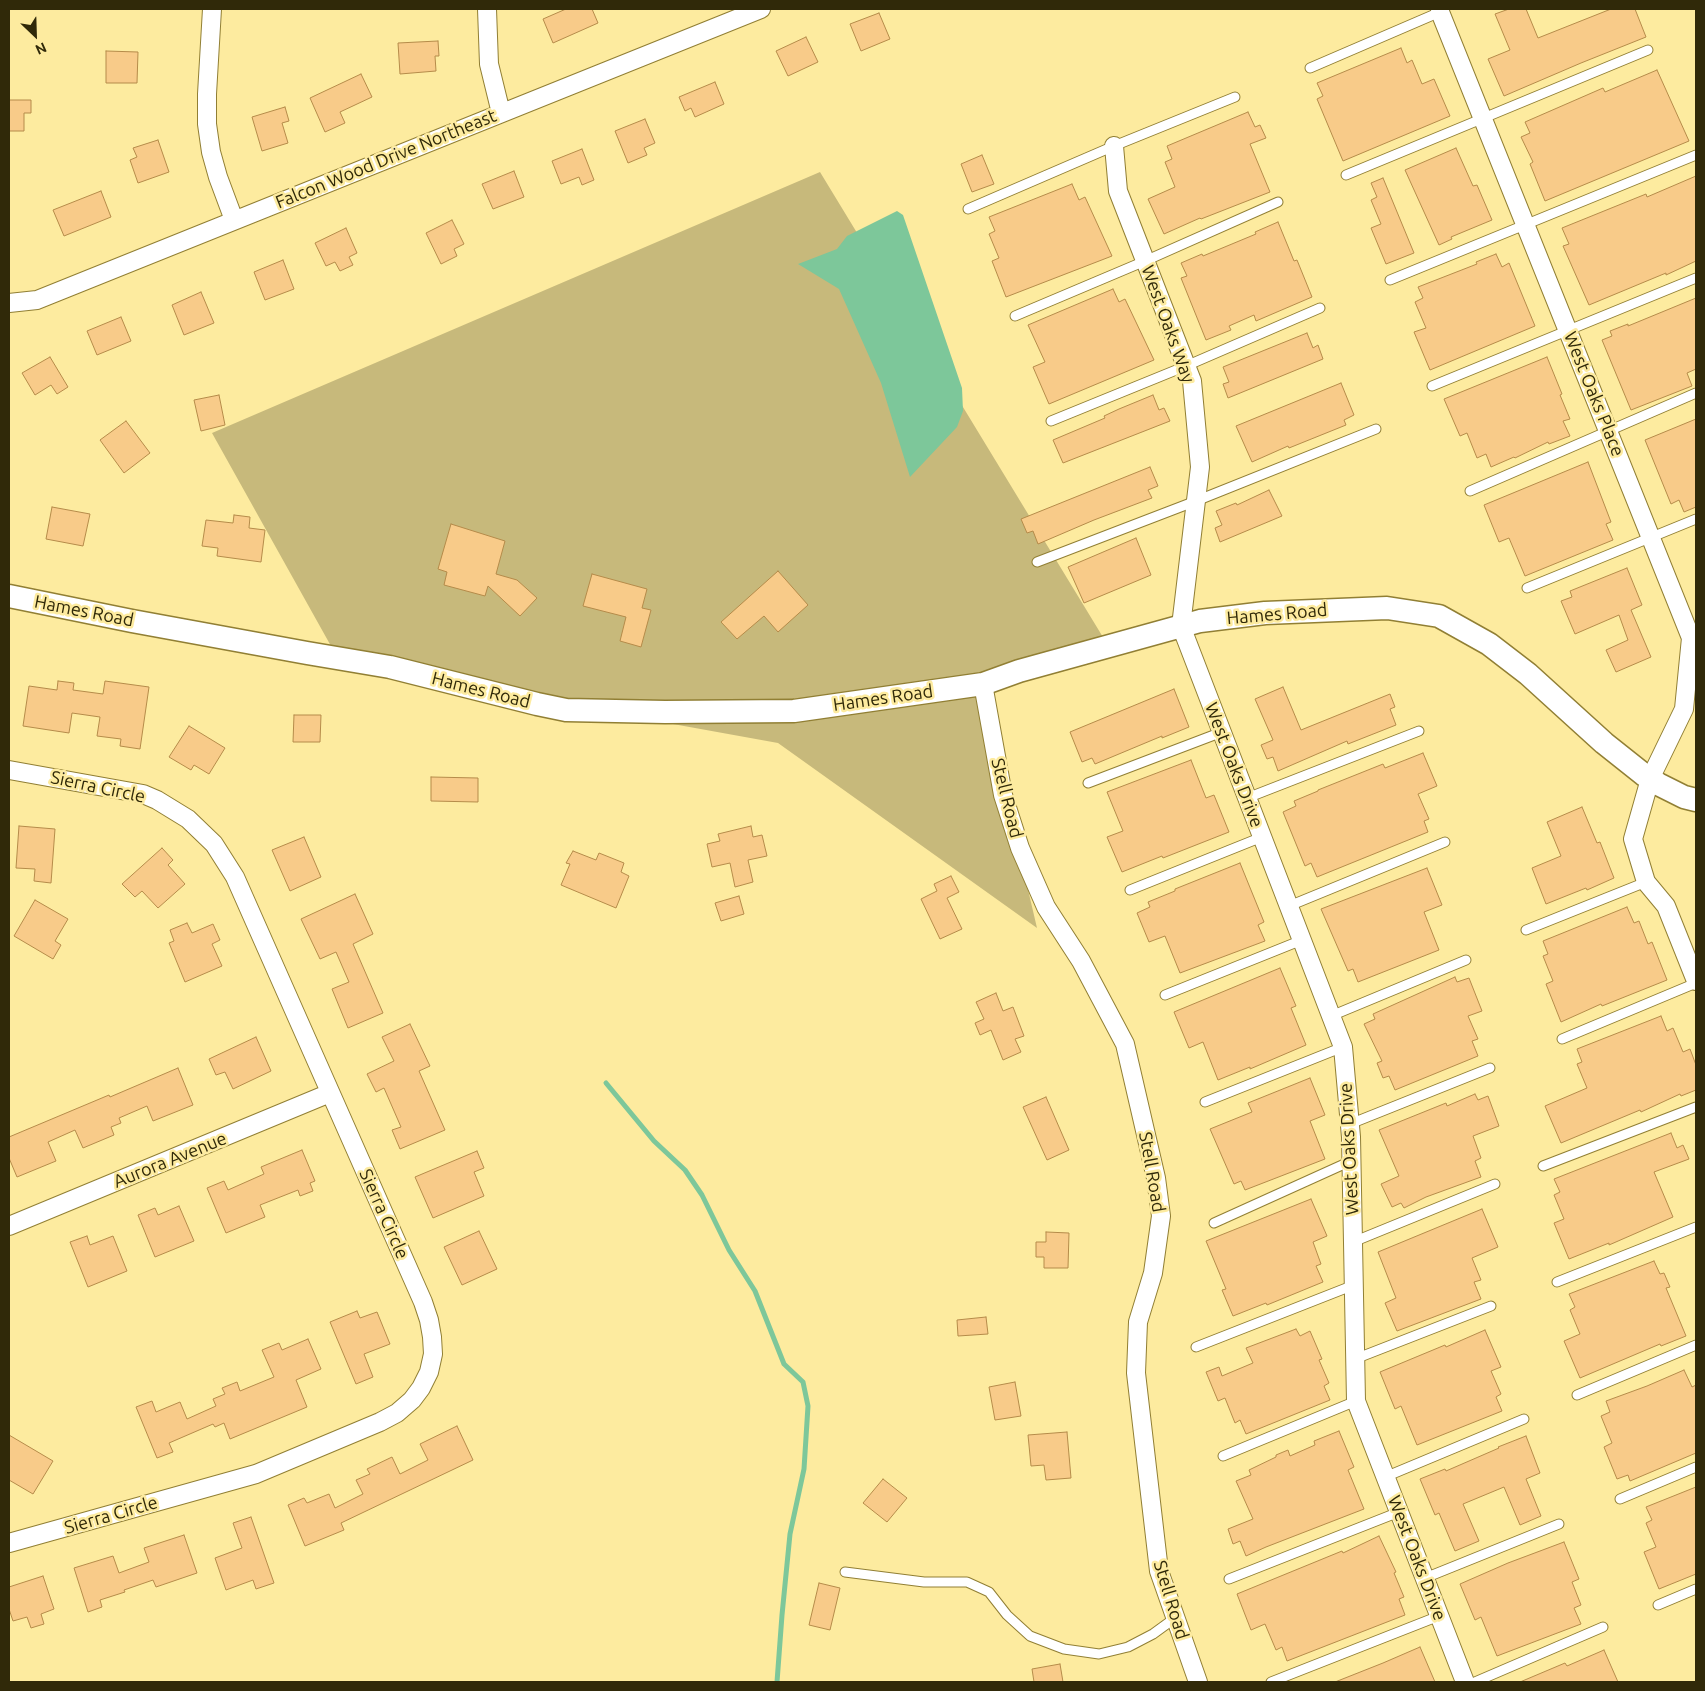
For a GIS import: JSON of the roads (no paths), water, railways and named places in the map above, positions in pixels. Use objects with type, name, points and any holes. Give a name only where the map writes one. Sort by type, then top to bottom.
[{"type":"street","points":[[212,9],[207,124],[211,152],[218,177],[234,220]]},
{"type":"street","points":[[487,9],[489,64],[501,112]]},
{"type":"street","name":"Falcon Wood Drive Northeast","points":[[9,303],[37,300],[761,9]]},
{"type":"street","name":"West Oaks Place","points":[[1440,12],[1692,638],[1692,665],[1684,709],[1650,779],[1633,839],[1646,882]]},
{"type":"street","name":"West Oaks Way","points":[[1114,146],[1118,191],[1192,381],[1200,467],[1181,626]]},
{"type":"street","name":"Hames Road","points":[[9,596],[132,621],[390,667],[566,710],[681,712],[794,711],[983,684],[1019,670],[1200,621],[1253,614],[1387,608],[1439,616],[1489,644],[1520,668],[1604,743],[1650,779],[1684,797],[1696,800]]},
{"type":"street","name":"West Oaks Drive","points":[[1181,626],[1343,1047],[1350,1124],[1356,1402],[1465,1682]]},
{"type":"street","name":"Stell Road","points":[[983,684],[1003,795],[1020,848],[1046,907],[1081,961],[1125,1044],[1156,1178],[1161,1216],[1153,1273],[1138,1322],[1136,1373],[1159,1572],[1198,1682]]},
{"type":"street","name":"Sierra Circle","points":[[9,770],[143,794],[171,808],[200,830],[214,844],[235,877],[423,1302],[429,1320],[433,1354],[429,1372],[412,1400],[397,1413],[380,1422],[238,1480],[9,1543]]},
{"type":"street","points":[[1646,882],[1666,906],[1696,982]]},
{"type":"street","name":"Aurora Avenue","points":[[9,1226],[330,1094]]},
{"type":"lane","points":[[1310,68],[1440,12]]},
{"type":"lane","points":[[1346,175],[1648,50]]},
{"type":"lane","points":[[968,209],[1114,146],[1235,97]]},
{"type":"lane","points":[[1390,280],[1696,156]]},
{"type":"lane","points":[[1015,316],[1278,202]]},
{"type":"lane","points":[[1432,386],[1696,278]]},
{"type":"lane","points":[[1051,421],[1186,366],[1320,308]]},
{"type":"lane","points":[[1470,492],[1696,393]]},
{"type":"lane","points":[[1037,562],[1376,429]]},
{"type":"lane","points":[[1527,588],[1696,519]]},
{"type":"lane","points":[[1247,798],[1420,731]]},
{"type":"lane","points":[[1088,783],[1222,732]]},
{"type":"lane","points":[[1130,890],[1262,837]]},
{"type":"lane","points":[[1289,906],[1445,842]]},
{"type":"lane","points":[[1526,930],[1646,882]]},
{"type":"lane","points":[[1165,995],[1302,940]]},
{"type":"lane","points":[[1331,1016],[1466,960]]},
{"type":"lane","points":[[1562,1038],[1696,982]]},
{"type":"lane","points":[[1205,1102],[1343,1047]]},
{"type":"lane","points":[[1350,1124],[1490,1068]]},
{"type":"lane","points":[[1543,1166],[1696,1108]]},
{"type":"lane","points":[[1214,1223],[1351,1161]]},
{"type":"lane","points":[[1353,1242],[1496,1184]]},
{"type":"lane","points":[[1558,1282],[1696,1228]]},
{"type":"lane","points":[[1196,1347],[1354,1285]]},
{"type":"lane","points":[[1355,1359],[1490,1306]]},
{"type":"lane","points":[[1577,1394],[1696,1345]]},
{"type":"lane","points":[[1223,1456],[1356,1402]]},
{"type":"lane","points":[[1385,1477],[1524,1419]]},
{"type":"lane","points":[[1620,1499],[1696,1468]]},
{"type":"lane","points":[[1229,1579],[1399,1512]]},
{"type":"lane","points":[[1425,1578],[1559,1524]]},
{"type":"lane","points":[[845,1572],[924,1582],[966,1582],[989,1592],[1007,1615],[1030,1636],[1064,1649],[1082,1652],[1099,1654],[1128,1647],[1153,1634],[1175,1618]]},
{"type":"lane","points":[[1658,1605],[1696,1589]]},
{"type":"lane","points":[[1271,1682],[1439,1616]]},
{"type":"lane","points":[[1475,1682],[1603,1627]]},
{"type":"waterway","points":[[606,1083],[654,1141],[685,1170],[702,1195],[729,1250],[755,1291],[784,1364],[803,1382],[808,1406],[804,1469],[790,1534],[777,1682]]}]
